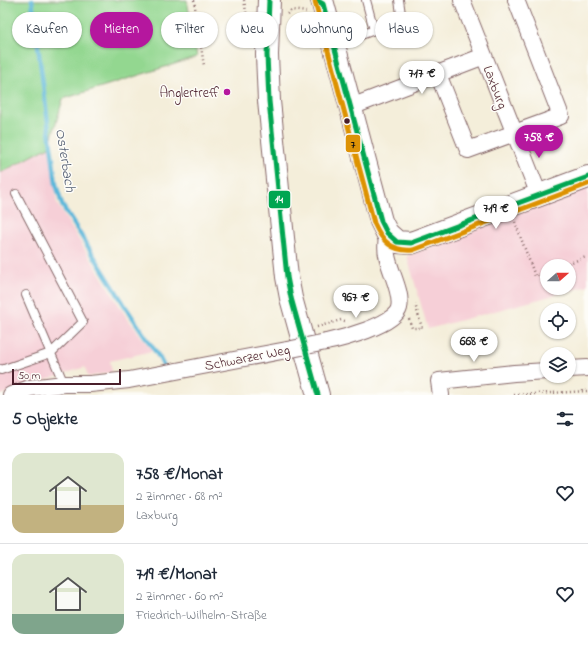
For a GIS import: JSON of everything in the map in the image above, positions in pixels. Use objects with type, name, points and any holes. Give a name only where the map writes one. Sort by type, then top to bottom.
[{"type":"main road","points":[[272,6],[267,55],[271,129],[287,276],[291,298],[318,395]]},
{"type":"main road","points":[[334,48],[382,222],[387,233],[397,242],[411,243],[588,177]]},
{"type":"street","name":"Laxburg","points":[[462,0],[539,195]]},
{"type":"street","points":[[438,74],[468,150],[561,116],[516,0]]},
{"type":"street","points":[[351,107],[484,56]]},
{"type":"street","name":"Schwarzer Weg","points":[[11,395],[30,388],[64,384],[90,384],[129,380],[339,340],[388,321],[396,315],[399,308],[399,297],[386,254],[387,233]]},
{"type":"street","points":[[576,369],[588,368]]},
{"type":"street","points":[[441,395],[439,381],[540,371]]},
{"type":"lane","points":[[366,0],[374,30]]},
{"type":"lane","points":[[367,33],[395,22],[399,18],[401,8],[399,0]]},
{"type":"lane","points":[[0,369],[1,370],[50,353],[83,322],[16,194]]},
{"type":"lane","points":[[26,295],[64,384]]},
{"type":"path","points":[[194,0],[204,66]]},
{"type":"path","points":[[272,6],[287,14],[292,10],[305,11],[318,4]]},
{"type":"path","points":[[509,206],[535,276],[540,274]]},
{"type":"path","points":[[576,261],[586,257]]},
{"type":"path","points":[[316,327],[341,320]]},
{"type":"path","points":[[411,325],[412,328],[422,328]]},
{"type":"path","points":[[514,395],[588,391]]},
{"type":"shaded area","points":[[49,147],[57,204],[125,315],[152,351],[110,361],[112,372],[88,377],[85,367],[0,395],[0,173]]},
{"type":"shaded area","points":[[588,186],[588,286],[576,289],[576,259],[540,259],[540,295],[555,295],[428,329],[407,256]]},
{"type":"green space","points":[[0,0],[187,0],[189,12],[161,12],[161,48],[195,48],[197,57],[63,99],[49,147],[0,173]]},
{"type":"waterway","name":"Osterbach","points":[[32,0],[56,184],[62,205],[164,367]]},
{"type":"transit line","name":"14","points":[[269,0],[267,55],[269,101],[287,277],[291,298],[318,395]]},
{"type":"transit line","name":"14","points":[[316,0],[323,4],[381,221],[387,233],[397,242],[411,243],[588,177]]},
{"type":"transit line","name":"7","points":[[315,2],[374,223],[384,240],[389,244],[399,249],[413,250],[588,184]]},
{"type":"place","name":"Anglertreff","points":[[227,92]]}]
